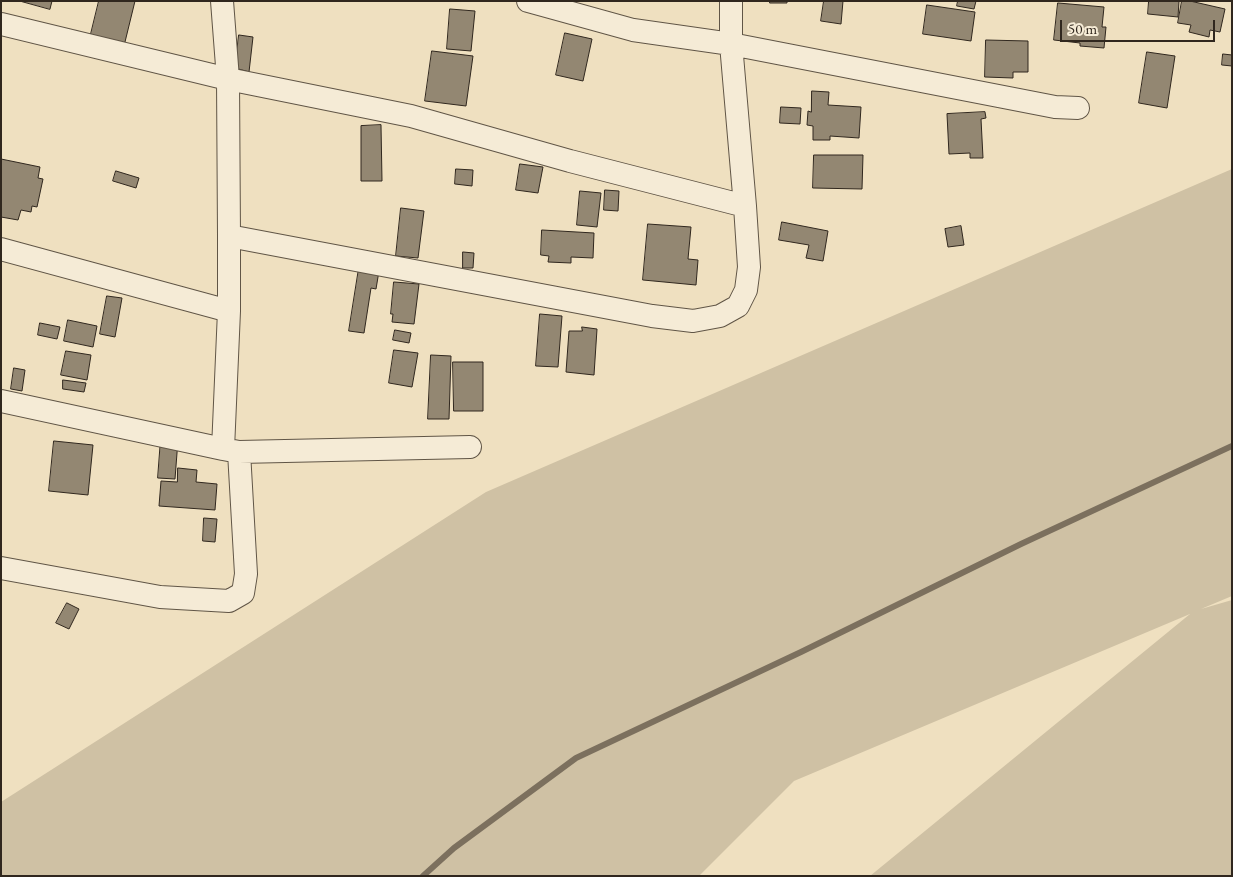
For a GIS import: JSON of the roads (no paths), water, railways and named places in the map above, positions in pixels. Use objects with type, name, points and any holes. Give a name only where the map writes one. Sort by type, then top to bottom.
[{"type":"street","points":[[6,573],[160,597],[229,601],[243,593],[246,574],[231,451],[228,79],[222,1]]},
{"type":"street","points":[[528,1],[633,30],[731,44],[1055,107],[1078,108]]},
{"type":"street","points":[[229,236],[642,314],[693,322],[720,316],[738,306],[746,290],[749,267],[731,44],[731,1]]},
{"type":"street","points":[[1,24],[228,79],[411,116],[570,161],[745,206]]},
{"type":"street","points":[[1,249],[229,311]]},
{"type":"street","points":[[1,401],[231,451],[470,447]]},
{"type":"waterway","points":[[423,876],[454,848],[576,758],[801,652],[1021,544],[1232,446]]}]
